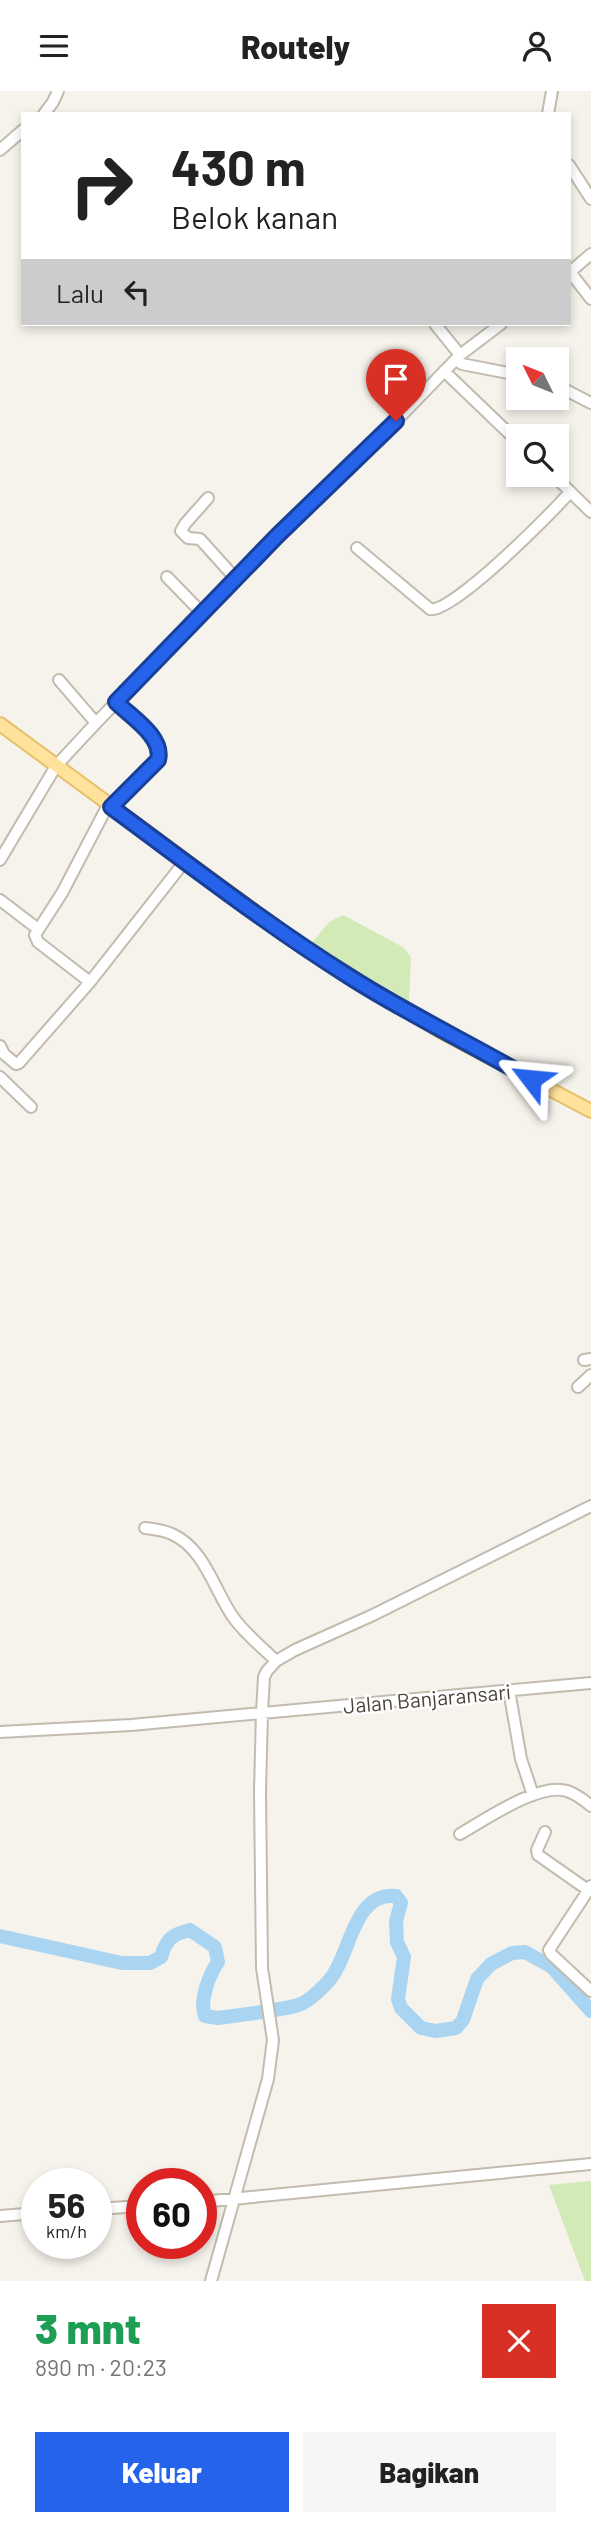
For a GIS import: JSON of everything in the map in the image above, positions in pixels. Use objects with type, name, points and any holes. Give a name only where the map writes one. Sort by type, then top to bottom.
[{"type":"main road","points":[[0,724],[281,932],[440,1031],[591,1111]]},
{"type":"street","points":[[46,112],[58,91]]},
{"type":"street","points":[[548,112],[552,91]]},
{"type":"street","points":[[0,150],[21,132]]},
{"type":"street","points":[[571,168],[591,199]]},
{"type":"street","points":[[571,270],[591,254]]},
{"type":"street","points":[[571,274],[591,299]]},
{"type":"street","points":[[436,326],[462,365],[506,373]]},
{"type":"street","points":[[1,858],[56,766],[96,723],[444,371],[499,326]]},
{"type":"street","points":[[444,371],[506,430]]},
{"type":"street","points":[[569,392],[591,403]]},
{"type":"street","points":[[565,487],[591,512]]},
{"type":"street","points":[[356,548],[430,609],[437,610],[459,597],[548,517],[570,492]]},
{"type":"street","points":[[208,498],[181,531],[188,538],[200,539],[236,579]]},
{"type":"street","points":[[167,577],[202,613]]},
{"type":"street","points":[[59,680],[96,723]]},
{"type":"street","points":[[90,982],[38,942],[35,935],[62,893],[110,806],[158,760],[156,740],[116,702]]},
{"type":"street","points":[[1,1052],[16,1064],[19,1063],[90,982],[185,861]]},
{"type":"street","points":[[0,900],[38,929]]},
{"type":"street","points":[[0,1077],[31,1107]]},
{"type":"street","points":[[578,1387],[591,1375]]},
{"type":"street","points":[[211,2281],[271,2066],[273,2040],[263,1981],[261,1940],[264,1677],[275,1661],[295,1650],[386,1609],[591,1506]]},
{"type":"street","points":[[145,1528],[169,1533],[189,1546],[236,1621],[275,1661]]},
{"type":"street","name":"Jalan Banjaransari","points":[[0,1732],[99,1728],[591,1683]]},
{"type":"street","points":[[509,1690],[521,1759],[533,1795]]},
{"type":"street","points":[[460,1834],[533,1795],[555,1790],[565,1790],[591,1806]]},
{"type":"street","points":[[545,1832],[537,1850],[538,1855],[589,1888],[549,1950],[591,1991]]},
{"type":"street","points":[[217,2201],[367,2184],[591,2164]]},
{"type":"street","points":[[0,2216],[21,2214]]},
{"type":"green space","points":[[343,915],[403,947],[411,957],[409,1001],[311,944],[329,922]]},
{"type":"green space","points":[[591,2181],[591,2281],[585,2281],[549,2185]]},
{"type":"waterway","points":[[0,1936],[122,1963],[150,1963],[161,1957],[171,1939],[190,1930],[215,1947],[218,1962],[206,1988],[203,2010],[205,2016],[218,2018],[287,2008],[306,2001],[331,1978],[362,1914],[382,1897],[396,1896],[401,1903],[396,1921],[397,1942],[404,1957],[398,1999],[401,2008],[421,2028],[436,2031],[456,2028],[463,2020],[477,1979],[491,1964],[512,1953],[525,1952],[552,1967],[591,2011]]},
{"type":"route","points":[[396,421],[278,535],[116,702],[156,740],[159,753],[158,760],[111,807],[319,957],[440,1031],[531,1079]]}]
